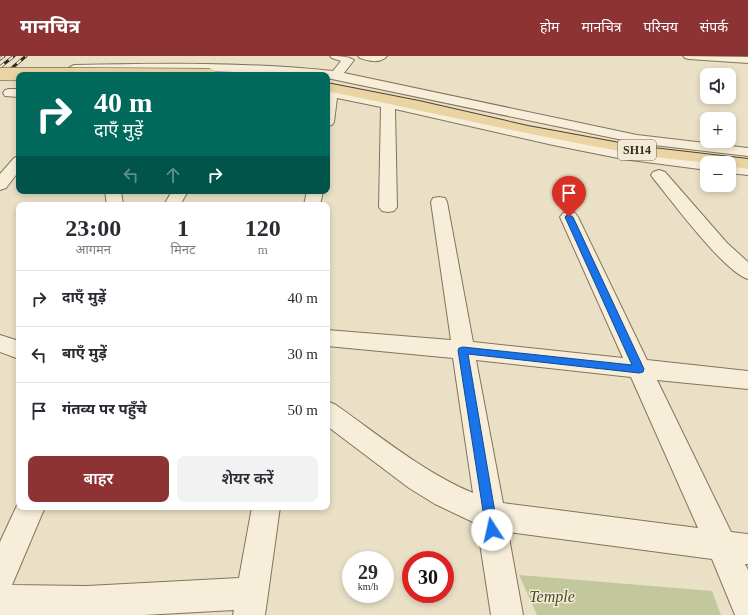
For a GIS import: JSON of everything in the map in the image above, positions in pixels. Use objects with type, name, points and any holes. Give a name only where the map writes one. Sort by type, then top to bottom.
[{"type":"main road","points":[[0,74],[16,74]]},
{"type":"main road","name":"SH14","points":[[330,90],[419,105],[528,130],[636,150],[748,164]]},
{"type":"street","points":[[336,75],[353,57],[376,58],[380,56]]},
{"type":"street","points":[[689,56],[748,60]]},
{"type":"street","points":[[74,68],[207,66],[311,72]]},
{"type":"street","points":[[330,74],[556,124],[615,135],[720,150],[748,152]]},
{"type":"street","points":[[330,90],[553,141],[615,153],[700,164]]},
{"type":"street","points":[[388,104],[388,207]]},
{"type":"street","points":[[0,185],[16,164]]},
{"type":"street","points":[[736,169],[748,170]]},
{"type":"street","points":[[659,175],[720,247],[748,273]]},
{"type":"street","points":[[439,202],[489,515],[507,615]]},
{"type":"street","points":[[569,217],[639,369],[735,547],[748,607]]},
{"type":"street","points":[[720,247],[748,249]]},
{"type":"street","points":[[330,338],[463,350],[748,380]]},
{"type":"street","points":[[0,343],[16,349]]},
{"type":"street","points":[[330,414],[419,479],[445,495],[489,515],[735,547]]},
{"type":"street","points":[[0,576],[30,510]]},
{"type":"street","points":[[0,601],[85,609],[250,604],[266,510]]},
{"type":"green space","name":"Temple","points":[[519,575],[712,591],[721,615],[537,615]]},
{"type":"railway","points":[[0,59],[4,56]]},
{"type":"railway","points":[[0,67],[14,56]]},
{"type":"railway","points":[[0,78],[26,56]]},
{"type":"route","points":[[492,530],[463,350],[639,369],[569,217]]}]
